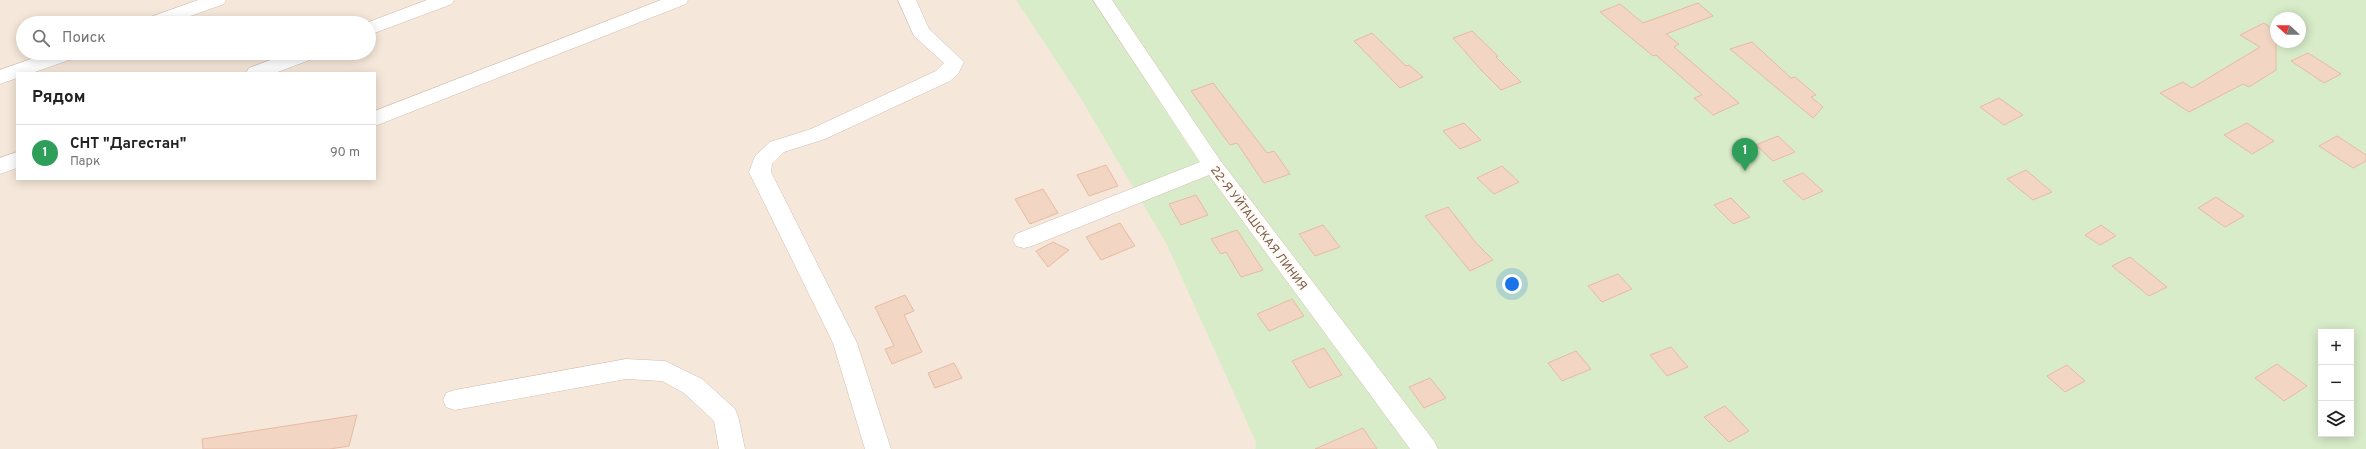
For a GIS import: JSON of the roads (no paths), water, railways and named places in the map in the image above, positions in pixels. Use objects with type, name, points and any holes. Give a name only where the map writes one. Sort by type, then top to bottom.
[{"type":"street","points":[[171,16],[216,0]]},
{"type":"street","points":[[376,26],[445,0]]},
{"type":"street","points":[[376,119],[680,0]]},
{"type":"street","points":[[878,449],[845,343],[760,172],[762,161],[778,147],[818,134],[943,76],[951,68],[954,62],[921,32],[907,0]]},
{"type":"street","name":"22-Я УЙТАШСКАЯ ЛИНИЯ","points":[[1102,0],[1213,165],[1426,449]]},
{"type":"street","points":[[0,76],[47,60]]},
{"type":"street","points":[[259,72],[290,60]]},
{"type":"street","points":[[0,166],[16,160]]},
{"type":"street","points":[[1024,240],[1213,165]]},
{"type":"street","points":[[454,400],[626,369],[665,371],[693,386],[726,416],[732,449]]},
{"type":"place","name":"СНТ \"Дагестан\"","points":[[1745,171]]}]
